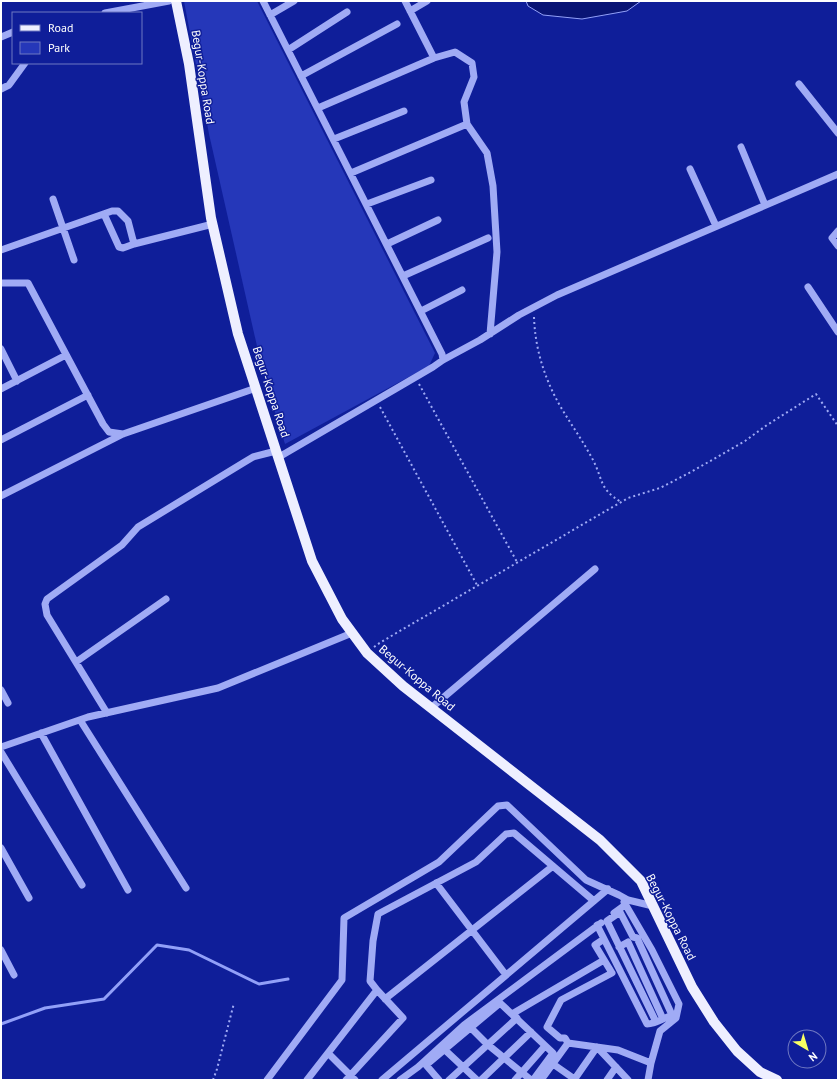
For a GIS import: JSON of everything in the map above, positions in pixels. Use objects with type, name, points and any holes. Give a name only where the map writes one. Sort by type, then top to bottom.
[{"type":"main road","name":"Begur-Koppa Road","points":[[176,1],[189,64],[213,224],[238,334],[312,561],[342,619],[367,653],[403,686],[600,840],[641,881],[692,987],[714,1022],[757,1076],[777,1080]]},
{"type":"street","points":[[110,12],[169,1]]},
{"type":"street","points":[[263,1],[421,311],[442,354],[443,360]]},
{"type":"street","points":[[270,15],[294,1]]},
{"type":"street","points":[[404,1],[434,58]]},
{"type":"street","points":[[410,11],[427,1]]},
{"type":"street","points":[[288,50],[348,12]]},
{"type":"street","points":[[301,76],[397,24]]},
{"type":"street","points":[[1,37],[12,32]]},
{"type":"street","points":[[318,108],[434,58],[456,52],[472,62],[474,77],[464,102],[467,124],[487,153],[493,186],[496,252],[490,334]]},
{"type":"street","points":[[1,89],[9,85],[24,64]]},
{"type":"street","points":[[798,84],[838,133]]},
{"type":"street","points":[[334,139],[404,111]]},
{"type":"street","points":[[351,173],[467,124]]},
{"type":"street","points":[[741,147],[765,205]]},
{"type":"street","points":[[690,169],[716,226]]},
{"type":"street","points":[[107,713],[47,615],[45,604],[46,599],[122,545],[138,527],[243,463],[253,458],[278,454],[416,378],[443,360],[557,295],[838,174]]},
{"type":"street","points":[[367,204],[430,180]]},
{"type":"street","points":[[53,199],[62,229],[74,260]]},
{"type":"street","points":[[1,250],[104,214],[118,211],[122,213],[128,221],[134,244]]},
{"type":"street","points":[[104,214],[119,247],[123,248],[213,224]]},
{"type":"street","points":[[387,244],[438,220]]},
{"type":"street","points":[[838,230],[832,238],[838,246]]},
{"type":"street","points":[[403,276],[488,238]]},
{"type":"street","points":[[1,283],[28,283],[103,424],[110,432],[123,434]]},
{"type":"street","points":[[808,287],[838,332]]},
{"type":"street","points":[[421,311],[462,290]]},
{"type":"street","points":[[1,349],[17,381]]},
{"type":"street","points":[[1,389],[66,355]]},
{"type":"street","points":[[1,496],[123,434],[256,388]]},
{"type":"street","points":[[1,440],[88,395]]},
{"type":"street","points":[[431,708],[595,569]]},
{"type":"street","points":[[76,662],[166,599]]},
{"type":"street","points":[[1,747],[80,720],[218,688],[352,633]]},
{"type":"street","points":[[1,690],[8,703]]},
{"type":"street","points":[[80,720],[186,888]]},
{"type":"street","points":[[41,733],[128,890]]},
{"type":"street","points":[[1,752],[82,885]]},
{"type":"street","points":[[267,1080],[342,980],[344,918],[439,862],[498,806],[507,805],[586,880],[628,900],[653,906]]},
{"type":"street","points":[[328,1053],[350,1078],[403,1018],[370,981],[373,941],[378,914],[476,862],[506,834],[514,833],[594,901]]},
{"type":"street","points":[[1,848],[29,898]]},
{"type":"street","points":[[385,999],[553,866]]},
{"type":"street","points":[[436,883],[506,975]]},
{"type":"street","points":[[382,1080],[608,890]]},
{"type":"street","points":[[620,895],[652,950],[679,1004],[676,1018],[660,1031],[648,1080]]},
{"type":"street","points":[[400,1080],[418,1067],[464,1025],[625,905]]},
{"type":"street","points":[[597,926],[647,1024],[656,1022],[672,1015],[637,938],[633,937],[620,912],[607,922],[656,1022]]},
{"type":"street","points":[[604,939],[595,945],[612,973],[561,1000],[546,1027],[560,1038],[565,1038],[568,1043],[618,1050],[651,1063]]},
{"type":"street","points":[[619,947],[628,942],[664,1018]]},
{"type":"street","points":[[1,950],[14,976]]},
{"type":"street","points":[[448,1080],[487,1044],[514,1016],[604,960]]},
{"type":"street","points":[[627,986],[654,974]]},
{"type":"street","points":[[307,1080],[377,990]]},
{"type":"street","points":[[439,1080],[426,1065],[500,1003],[553,1054],[532,1080],[521,1073],[471,1028]]},
{"type":"street","points":[[481,1080],[531,1032]]},
{"type":"street","points":[[541,1080],[568,1043]]},
{"type":"street","points":[[515,1080],[545,1046]]},
{"type":"street","points":[[597,1047],[628,1080]]},
{"type":"street","points":[[553,1064],[575,1080],[597,1047]]},
{"type":"street","points":[[445,1050],[477,1080]]},
{"type":"street","points":[[607,1080],[616,1067]]},
{"type":"path","points":[[533,308],[537,350],[546,376],[559,404],[593,460],[601,483],[611,496],[621,502]]},
{"type":"path","points":[[416,378],[518,562]]},
{"type":"path","points":[[367,653],[381,642],[628,498],[668,484],[745,441],[766,425],[816,394],[838,426]]},
{"type":"path","points":[[377,400],[477,585]]},
{"type":"path","points":[[213,1080],[234,1003]]},
{"type":"green space","points":[[184,1],[257,1],[435,353],[429,366],[285,444],[264,377],[209,134]]},
{"type":"shaded area","points":[[526,1],[641,1],[627,11],[582,19],[543,15],[528,6]]},
{"type":"waterway","points":[[1,1024],[45,1008],[104,999],[157,945],[189,950],[259,984],[288,979]]}]
